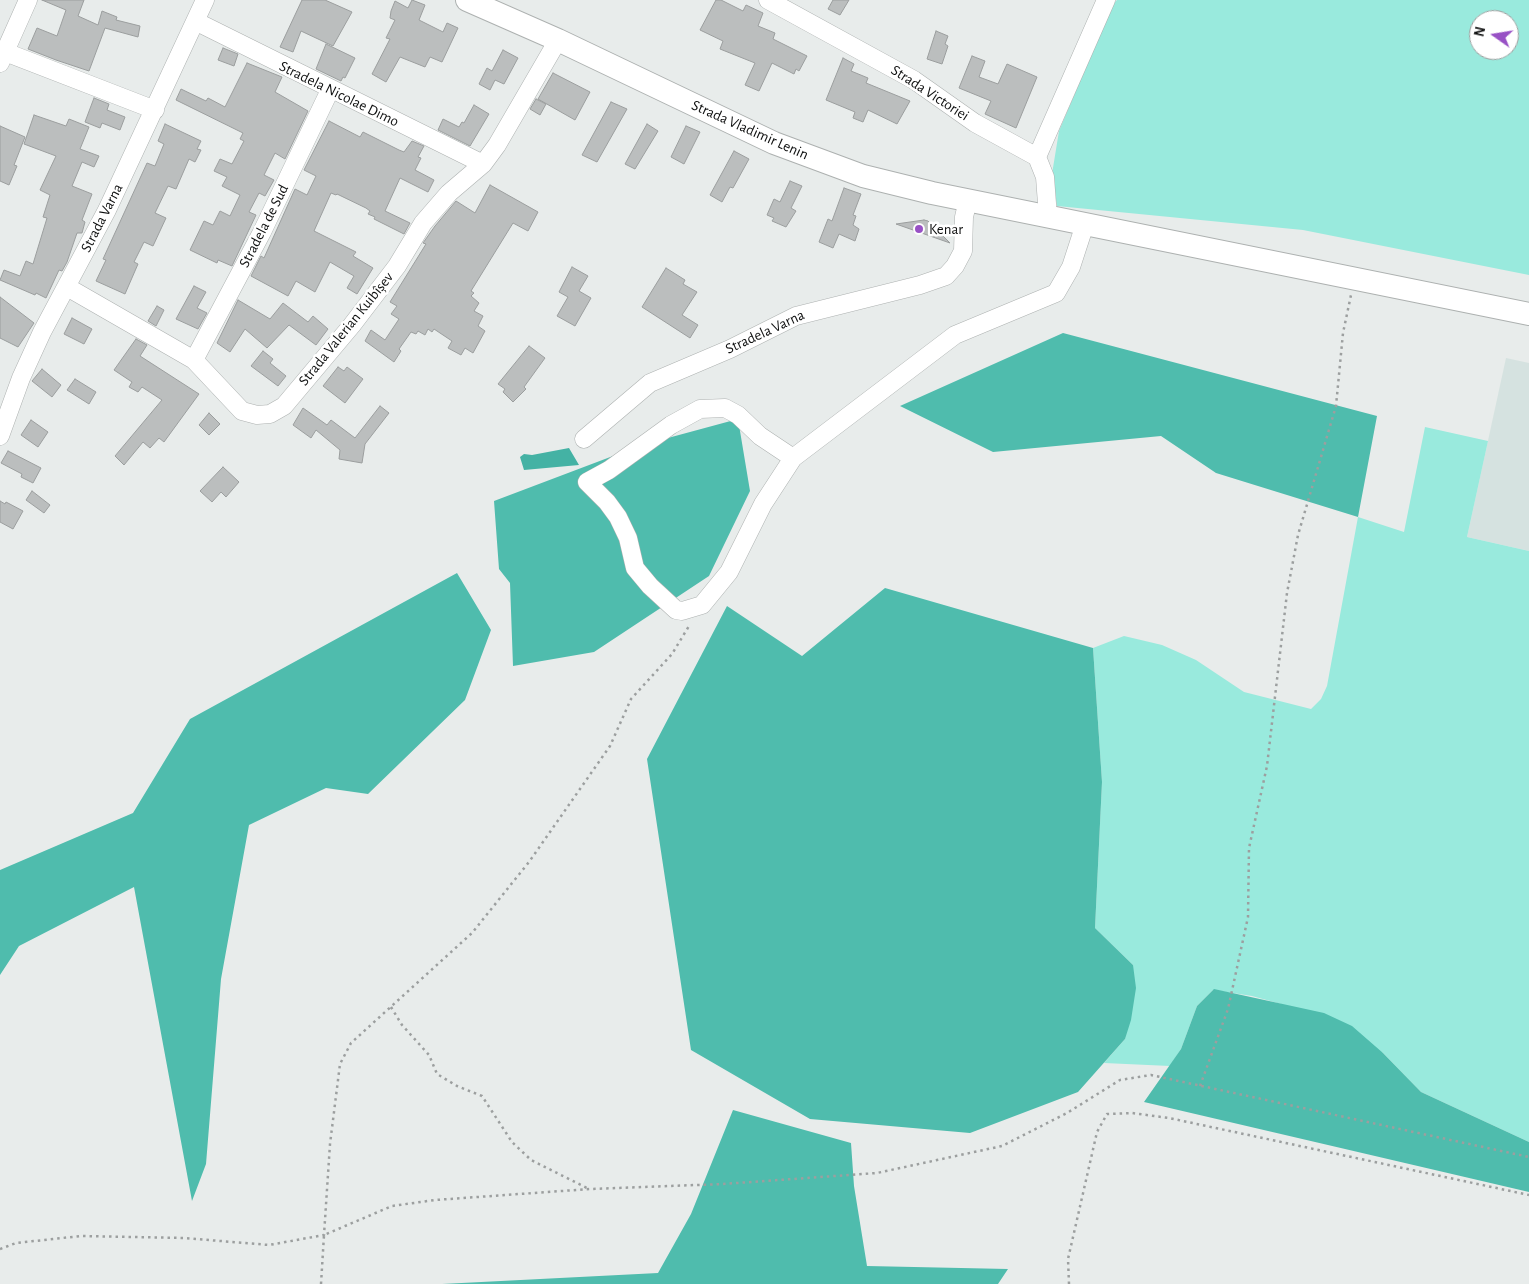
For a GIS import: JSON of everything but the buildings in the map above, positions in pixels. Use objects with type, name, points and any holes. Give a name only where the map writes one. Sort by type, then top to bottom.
[{"type":"main road","name":"Strada Vladimir Lenin","points":[[467,0],[558,40],[774,143],[826,164],[863,176],[1048,217],[1529,314]]},
{"type":"street","points":[[28,0],[2,55],[155,110]]},
{"type":"street","name":"Strada Varna","points":[[0,436],[4,406],[42,332],[68,287],[155,110],[197,22],[205,0]]},
{"type":"street","name":"Strada Victoriei","points":[[768,0],[914,80],[975,123],[1037,157]]},
{"type":"street","points":[[1048,217],[1045,177],[1037,157],[1106,0]]},
{"type":"street","name":"Stradela Nicolae Dimo","points":[[197,22],[330,90],[483,164]]},
{"type":"street","name":"Strada Valerian Kuibîșev","points":[[68,287],[194,360],[242,411],[257,415],[270,414],[284,406],[352,325],[397,266],[423,223],[449,193],[483,164],[497,145],[558,40]]},
{"type":"street","name":"Stradela de Sud","points":[[194,360],[262,232],[330,90]]},
{"type":"street","name":"Stradela Varna","points":[[584,439],[650,383],[730,349],[789,319],[808,312],[920,285],[946,276],[955,266],[963,251],[964,218],[968,200]]},
{"type":"street","points":[[793,458],[760,436],[738,414],[724,408],[700,409],[671,425],[609,470],[587,482],[607,502],[618,517],[628,538],[635,568],[650,586],[676,610],[682,611],[702,605],[729,572],[763,504],[793,458],[955,335],[1056,293],[1071,268],[1085,224]]},
{"type":"path","points":[[1200,1086],[1228,1009],[1248,917],[1249,848],[1266,766],[1287,593],[1298,535],[1336,406],[1343,333],[1354,278]]},
{"type":"path","points":[[321,1284],[330,1144],[340,1064],[351,1043],[472,933],[529,862],[610,746],[630,699],[672,654],[702,605]]},
{"type":"path","points":[[391,1007],[402,1025],[429,1055],[437,1074],[457,1086],[482,1096],[512,1142],[531,1160],[590,1189]]},
{"type":"path","points":[[0,1249],[16,1243],[81,1236],[184,1238],[269,1245],[324,1236],[392,1206],[435,1200],[590,1189],[723,1184],[877,1173],[1002,1146],[1067,1113],[1120,1080],[1151,1075],[1529,1157]]},
{"type":"path","points":[[1069,1284],[1068,1259],[1097,1132],[1107,1114],[1132,1113],[1169,1118],[1529,1195]]},
{"type":"shaded area","points":[[1117,0],[1529,0],[1529,275],[1303,230],[1057,206],[1052,174],[1059,131],[1112,5]]},
{"type":"shaded area","points":[[1063,333],[1377,416],[1358,517],[1216,473],[1161,436],[993,452],[900,406]]},
{"type":"shaded area","points":[[1506,358],[1529,363],[1529,551],[1467,537]]},
{"type":"shaded area","points":[[738,419],[750,491],[709,576],[594,652],[513,666],[510,583],[499,569],[494,501],[642,445]]},
{"type":"shaded area","points":[[1425,427],[1488,441],[1467,537],[1529,551],[1529,1142],[1421,1092],[1383,1053],[1281,1004],[1252,996],[1213,990],[1197,1006],[1181,1049],[1170,1066],[1104,1063],[1125,1039],[1133,965],[1095,928],[1102,782],[1093,648],[1124,636],[1162,645],[1196,660],[1244,692],[1311,709],[1321,699],[1327,686],[1358,517],[1404,532]]},
{"type":"shaded area","points":[[569,448],[579,465],[524,470],[520,457],[524,454],[532,455]]},
{"type":"shaded area","points":[[457,573],[491,630],[465,700],[368,794],[326,788],[249,825],[221,979],[206,1164],[192,1201],[134,887],[19,946],[0,975],[0,870],[133,813],[190,719]]},
{"type":"shaded area","points":[[885,588],[1093,648],[1102,782],[1095,928],[1133,965],[1136,988],[1131,1020],[1125,1039],[1078,1092],[970,1133],[810,1119],[691,1050],[647,759],[727,606],[802,656]]},
{"type":"shaded area","points":[[1214,989],[1324,1013],[1352,1026],[1383,1053],[1421,1092],[1529,1142],[1529,1192],[1144,1102],[1181,1049],[1197,1006]]},
{"type":"shaded area","points":[[733,1110],[851,1143],[854,1186],[867,1266],[1008,1269],[998,1284],[442,1284],[658,1273],[691,1214]]},
{"type":"place","name":"Kenar","points":[[919,229]]}]
